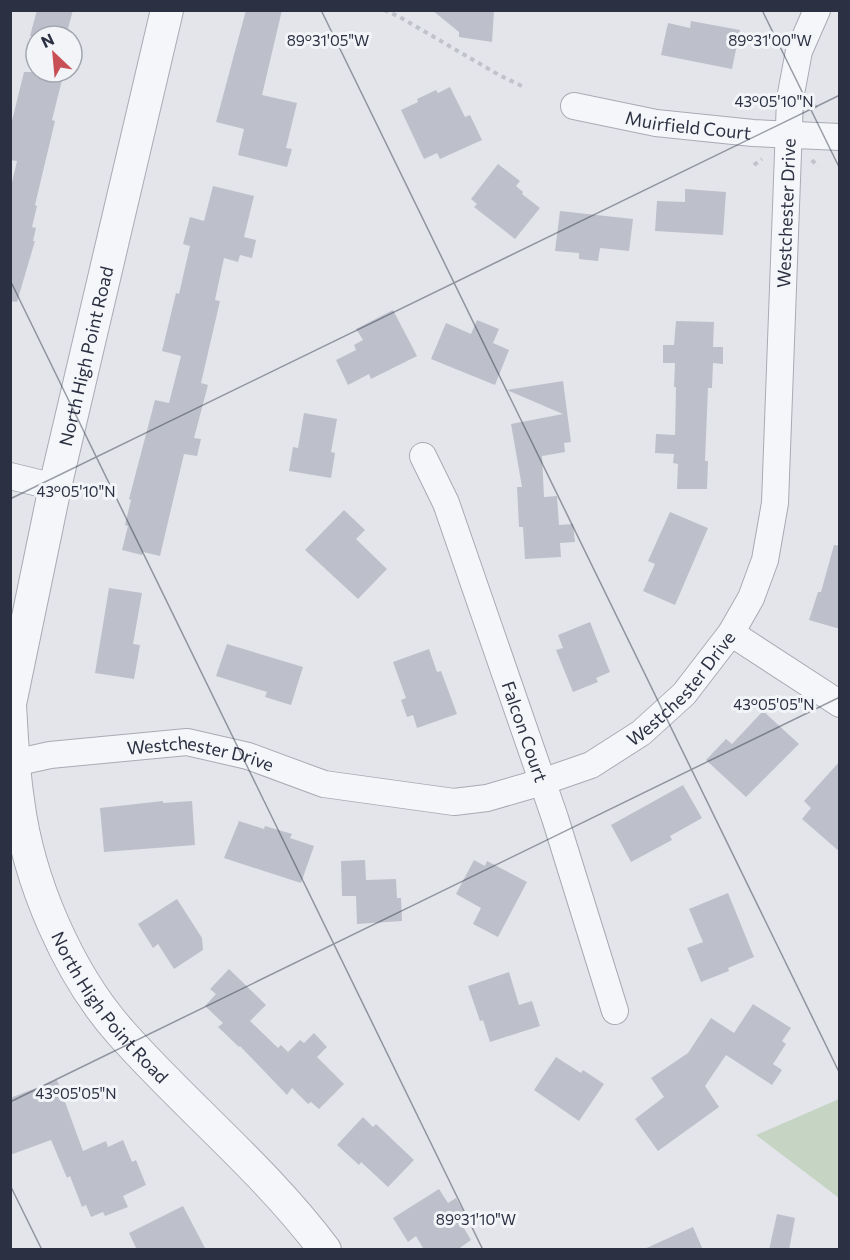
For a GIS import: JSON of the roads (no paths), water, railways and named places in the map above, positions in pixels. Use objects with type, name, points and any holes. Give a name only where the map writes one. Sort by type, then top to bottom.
[{"type":"street","name":"North High Point Road","points":[[167,10],[55,487],[10,704],[14,764],[24,833],[37,881],[73,963],[97,1003],[128,1041],[291,1206],[325,1250]]},
{"type":"street","name":"Westchester Drive","points":[[14,764],[50,755],[187,742],[248,756],[324,784],[454,802],[487,798],[591,765],[641,733],[684,694],[731,633],[751,598],[765,560],[775,503],[790,99],[800,51],[817,10]]},
{"type":"street","name":"Muirfield Court","points":[[574,106],[656,123],[789,135],[840,137]]},
{"type":"street","name":"Falcon Court","points":[[423,456],[446,504],[555,818],[615,1011]]},
{"type":"street","points":[[10,476],[55,487]]},
{"type":"street","points":[[731,633],[840,704]]}]
